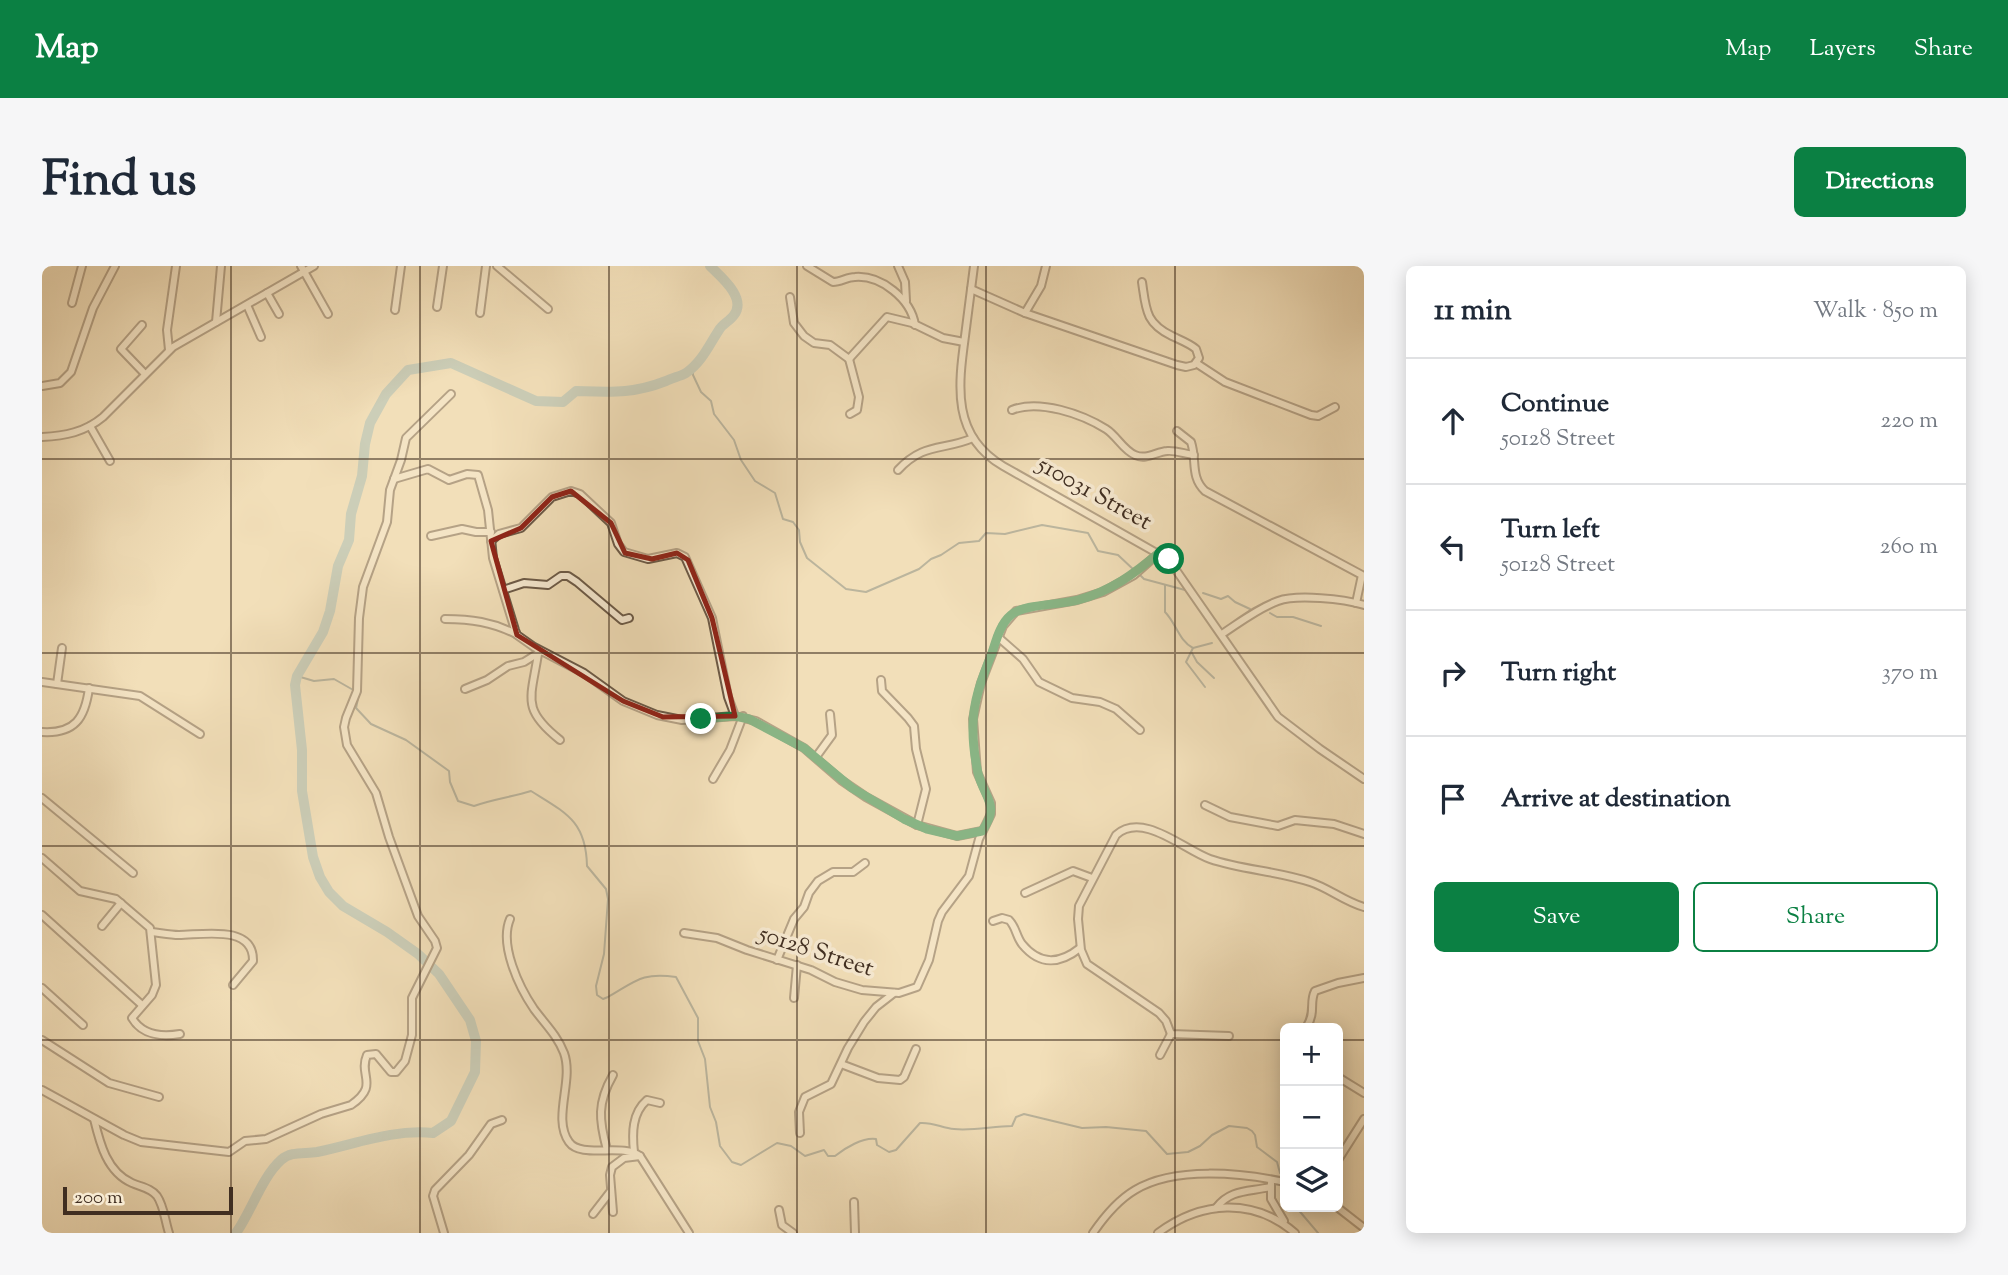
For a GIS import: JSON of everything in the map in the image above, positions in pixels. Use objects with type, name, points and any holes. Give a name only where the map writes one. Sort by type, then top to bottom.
[{"type":"street","points":[[72,303],[82,266]]},
{"type":"street","points":[[42,386],[60,383],[71,372],[93,308],[115,266]]},
{"type":"street","points":[[169,351],[167,330],[176,266]]},
{"type":"street","points":[[216,322],[221,266]]},
{"type":"street","points":[[42,437],[67,435],[90,426],[169,351],[303,269],[314,266]]},
{"type":"street","points":[[395,310],[401,266]]},
{"type":"street","points":[[437,307],[443,266]]},
{"type":"street","points":[[480,313],[486,266]]},
{"type":"street","points":[[497,266],[548,309]]},
{"type":"street","points":[[807,266],[833,282],[854,277],[879,283],[892,289],[906,302]]},
{"type":"street","points":[[898,266],[905,282],[906,302],[915,325]]},
{"type":"street","name":"510031 Street","points":[[974,266],[960,389],[962,409],[973,438],[984,453],[993,461],[1169,559],[1278,717],[1364,779]]},
{"type":"street","points":[[1025,313],[1041,286],[1046,266]]},
{"type":"street","points":[[303,269],[328,314]]},
{"type":"street","points":[[971,289],[1025,313],[1177,365],[1186,367],[1196,363],[1199,358],[1196,349],[1163,331],[1151,321],[1146,311],[1142,282]]},
{"type":"street","points":[[267,293],[278,314]]},
{"type":"street","points":[[790,297],[794,323],[804,335],[811,342],[830,345],[849,359],[859,402],[858,410],[850,414]]},
{"type":"street","points":[[247,304],[261,337]]},
{"type":"street","points":[[849,359],[885,318],[894,318],[939,336],[964,342]]},
{"type":"street","points":[[142,325],[121,349],[145,374]]},
{"type":"street","points":[[1196,363],[1225,382],[1311,415],[1318,416],[1335,407]]},
{"type":"street","points":[[42,1090],[141,1142],[229,1152],[245,1141],[265,1139],[296,1124],[351,1105],[367,1087],[367,1055],[376,1054],[391,1072],[396,1072],[405,1061],[412,1035],[412,998],[437,948],[418,916],[376,793],[347,745],[344,727],[357,691],[361,600],[387,522],[390,490],[404,444],[410,432],[451,394]]},
{"type":"street","points":[[1012,410],[1025,405],[1036,405],[1073,415],[1106,429],[1137,456],[1146,457],[1168,451],[1194,455]]},
{"type":"street","points":[[90,426],[110,461]]},
{"type":"street","points":[[1177,431],[1189,439],[1194,455],[1195,474],[1201,487],[1214,497],[1362,575],[1360,604],[1302,598],[1281,600],[1222,634]]},
{"type":"street","points":[[898,470],[909,459],[923,452],[973,438]]},
{"type":"street","points":[[402,456],[413,472]]},
{"type":"street","points":[[394,479],[413,472],[432,470],[449,480],[467,474],[478,475],[486,502],[493,558],[517,635]]},
{"type":"street","points":[[491,541],[499,534],[521,528],[555,495],[571,491],[580,494],[611,523],[618,544],[624,552],[648,559],[677,553],[685,557],[712,618],[728,696],[739,716],[730,750],[713,779]]},
{"type":"street","points":[[431,536],[461,529],[491,532]]},
{"type":"street","name":"50128 Street","points":[[684,933],[717,938],[862,990],[894,993],[913,990],[920,982],[929,960],[942,912],[969,876],[982,831],[989,821],[992,808],[977,772],[973,719],[981,683],[1006,621],[1016,611],[1077,600],[1103,592],[1134,575],[1160,552]]},
{"type":"street","points":[[503,590],[524,583],[548,585],[561,576],[568,576],[622,620],[629,618]]},
{"type":"street","points":[[445,619],[488,622],[517,635],[540,653],[584,673],[624,701],[663,717],[682,720],[739,716],[794,742],[866,797],[918,825],[957,836],[982,831]]},
{"type":"street","points":[[998,637],[1023,659],[1038,682],[1073,698],[1108,705],[1126,716],[1140,730]]},
{"type":"street","points":[[57,684],[62,648]]},
{"type":"street","points":[[465,689],[487,680],[508,666],[524,662],[540,653]]},
{"type":"street","points":[[540,653],[532,690],[532,708],[538,722],[560,740]]},
{"type":"street","points":[[881,680],[882,691],[914,726],[916,749],[926,789],[918,825]]},
{"type":"street","points":[[42,682],[140,696],[200,734]]},
{"type":"street","points":[[42,732],[60,732],[80,718],[85,711],[89,688]]},
{"type":"street","points":[[816,757],[832,735],[830,714]]},
{"type":"street","points":[[42,798],[133,873]]},
{"type":"street","points":[[1205,805],[1230,817],[1278,826],[1295,820],[1334,824],[1364,834]]},
{"type":"street","points":[[1160,1055],[1171,1034],[1166,1021],[1159,1013],[1087,964],[1080,948],[1078,911],[1092,878],[1121,830],[1134,827],[1170,837],[1206,858],[1312,882],[1364,907]]},
{"type":"street","points":[[42,858],[80,891],[112,897],[145,921],[152,932],[156,985],[132,1016],[135,1023],[145,1031],[163,1035],[180,1034]]},
{"type":"street","points":[[778,960],[794,919],[818,881],[833,872],[853,872],[865,863]]},
{"type":"street","points":[[1026,893],[1073,871],[1092,878]]},
{"type":"street","points":[[102,926],[121,902]]},
{"type":"street","points":[[42,915],[142,1005]]},
{"type":"street","points":[[993,921],[1002,918],[1009,920],[1024,946],[1048,961],[1059,960],[1080,948]]},
{"type":"street","points":[[510,919],[506,940],[513,965],[532,1006],[550,1026],[568,1067],[562,1118],[568,1141],[579,1149],[637,1154]]},
{"type":"street","points":[[152,932],[181,935],[227,934],[243,941],[251,950],[253,961],[233,985]]},
{"type":"street","points":[[794,998],[797,965]]},
{"type":"street","points":[[1308,1023],[1313,1013],[1312,998],[1315,991],[1364,978]]},
{"type":"street","points":[[42,988],[83,1025]]},
{"type":"street","points":[[800,1133],[799,1112],[802,1102],[809,1094],[831,1084],[864,1022],[876,1007],[894,993]]},
{"type":"street","points":[[1171,1034],[1229,1036]]},
{"type":"street","points":[[42,1040],[109,1083],[159,1097]]},
{"type":"street","points":[[841,1064],[878,1077],[900,1080],[908,1071],[916,1049]]},
{"type":"street","points":[[607,1150],[601,1124],[601,1104],[602,1096],[613,1075]]},
{"type":"street","points":[[1343,1080],[1364,1093]]},
{"type":"street","points":[[660,1103],[647,1100],[642,1104],[632,1134],[637,1154],[689,1233]]},
{"type":"street","points":[[94,1119],[99,1141],[113,1169],[124,1179],[155,1194],[163,1209],[169,1233]]},
{"type":"street","points":[[1343,1152],[1364,1119]]},
{"type":"street","points":[[444,1233],[433,1194],[475,1147],[488,1127],[495,1121],[502,1120]]},
{"type":"street","points":[[613,1212],[610,1175],[612,1167],[624,1158],[637,1154]]},
{"type":"street","points":[[1093,1233],[1124,1197],[1154,1181],[1204,1174],[1271,1183]]},
{"type":"street","points":[[1216,1208],[1227,1196],[1234,1193],[1280,1182]]},
{"type":"street","points":[[1271,1183],[1271,1199],[1287,1226]]},
{"type":"street","points":[[593,1214],[602,1206],[611,1191]]},
{"type":"street","points":[[854,1202],[855,1233]]},
{"type":"street","points":[[1158,1233],[1185,1217],[1216,1208],[1253,1210],[1270,1215],[1295,1233]]},
{"type":"street","points":[[779,1210],[782,1225],[793,1233]]},
{"type":"street","points":[[1343,1212],[1364,1228]]},
{"type":"highlighted area","points":[[571,491],[611,523],[625,553],[652,559],[677,553],[688,560],[712,618],[735,716],[663,717],[623,701],[517,635],[491,541],[521,528],[552,497]]},
{"type":"waterway","points":[[236,1233],[268,1176],[285,1157],[389,1135],[433,1133],[451,1121],[475,1072],[476,1041],[470,1020],[439,974],[418,954],[343,906],[329,892],[313,857],[302,791],[302,750],[295,685],[297,676],[323,632],[330,611],[338,566],[349,540],[351,514],[362,476],[370,423],[386,394],[408,370],[451,363],[536,401],[563,402],[576,391],[632,390],[684,374],[701,359],[720,328],[737,308],[731,288],[710,266]]},
{"type":"waterway","points":[[693,365],[693,375],[701,392],[711,401],[714,414],[734,440],[741,460],[755,481],[775,493],[783,519],[793,522],[799,530],[800,542],[807,558],[846,589],[866,592],[919,569],[959,543],[979,541],[986,533],[1005,534],[1042,525],[1088,533],[1098,551],[1118,555],[1134,570]]},
{"type":"waterway","points":[[1139,574],[1144,579],[1185,590]]},
{"type":"waterway","points":[[1165,585],[1165,612],[1184,641],[1193,648],[1212,643]]},
{"type":"waterway","points":[[1203,593],[1221,599],[1228,596],[1250,609]]},
{"type":"waterway","points":[[1270,613],[1277,617],[1293,617],[1321,626]]},
{"type":"waterway","points":[[1193,648],[1186,662],[1205,687]]},
{"type":"waterway","points":[[1192,653],[1197,662],[1214,678]]},
{"type":"waterway","points":[[297,676],[314,681],[334,679],[355,691]]},
{"type":"waterway","points":[[359,694],[356,708],[371,724],[406,740],[449,771],[450,782],[458,801],[474,806],[531,791],[572,820],[583,838],[587,866],[606,889],[608,899],[604,954],[596,986],[597,995],[603,999],[647,977],[676,977],[698,1018],[698,1041],[705,1059],[710,1107],[720,1146],[732,1162],[741,1165],[777,1143],[791,1146],[805,1156],[824,1150],[828,1156],[835,1156],[860,1141],[876,1139],[877,1145],[889,1152],[896,1150],[920,1123],[961,1129],[1012,1126],[1016,1117],[1024,1114],[1082,1128],[1106,1127],[1146,1131],[1167,1154],[1188,1152],[1229,1126],[1247,1128],[1255,1135],[1257,1147],[1277,1162],[1280,1173]]},
{"type":"waterway","points":[[1300,1212],[1318,1233]]},
{"type":"route","points":[[701,719],[743,716],[756,721],[804,748],[841,780],[866,797],[927,829],[957,836],[982,831],[989,821],[992,808],[977,772],[974,708],[1006,621],[1012,613],[1022,609],[1077,600],[1103,592],[1134,575],[1160,552],[1169,559]]}]
